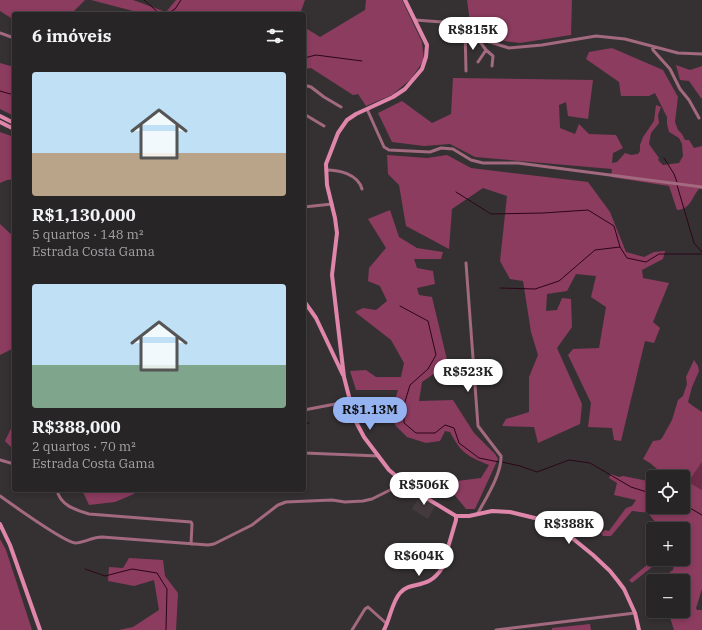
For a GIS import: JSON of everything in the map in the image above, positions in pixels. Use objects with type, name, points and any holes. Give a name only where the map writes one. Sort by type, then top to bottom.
[{"type":"main road","points":[[344,378],[343,357],[332,275],[337,233],[336,218],[327,185],[326,170],[328,156],[342,126],[347,120],[399,93],[422,69],[426,57],[427,45],[404,0]]},
{"type":"main road","points":[[0,116],[12,122]]},
{"type":"main road","points":[[0,122],[12,128]]},
{"type":"main road","points":[[306,304],[316,318],[344,378],[355,420],[359,429],[389,470],[402,482],[456,516],[469,516],[478,513],[501,511],[539,519],[566,533],[586,548],[610,570],[624,589],[635,613],[639,630]]},
{"type":"main road","points":[[335,357],[343,357]]},
{"type":"main road","points":[[384,630],[399,593],[409,588],[427,583],[438,576],[442,568],[456,516]]},
{"type":"main road","points":[[0,524],[10,545],[40,630]]},
{"type":"street","points":[[415,20],[442,22],[509,48],[542,45],[596,36],[626,39],[678,53],[702,54]]},
{"type":"street","points":[[417,25],[425,21]]},
{"type":"street","points":[[465,30],[466,71]]},
{"type":"street","points":[[0,33],[12,37]]},
{"type":"street","points":[[478,37],[486,50],[493,56],[492,66]]},
{"type":"street","points":[[652,46],[653,50],[670,69],[680,89],[689,100],[699,118]]},
{"type":"street","points":[[478,62],[486,50]]},
{"type":"street","points":[[306,85],[341,107]]},
{"type":"street","points":[[367,109],[384,147],[389,150],[431,152],[441,148],[453,149],[471,161],[483,163],[518,163],[702,187]]},
{"type":"street","points":[[306,115],[324,126]]},
{"type":"street","points":[[326,170],[347,173],[362,188]]},
{"type":"street","points":[[306,207],[332,204]]},
{"type":"street","points":[[466,263],[478,426],[501,456],[498,472],[478,513]]},
{"type":"street","points":[[306,410],[351,400]]},
{"type":"street","points":[[306,452],[379,456]]},
{"type":"street","points":[[0,460],[12,463]]},
{"type":"street","points":[[0,496],[62,537],[77,543],[97,537],[208,545],[214,544],[252,524],[278,505],[286,502],[332,500],[344,502],[363,501],[372,499],[402,482]]},
{"type":"street","points":[[57,492],[59,498],[64,502],[89,514],[191,522],[191,544]]},
{"type":"street","points":[[352,630],[365,609],[368,607],[387,624]]},
{"type":"street","points":[[496,630],[635,613]]},
{"type":"shaded area","points":[[0,0],[85,0],[73,12],[12,12],[12,19],[0,11]]},
{"type":"shaded area","points":[[91,0],[133,0],[166,12],[133,11]]},
{"type":"shaded area","points":[[176,0],[305,0],[301,12],[166,12]]},
{"type":"shaded area","points":[[366,0],[402,0],[422,42],[424,60],[411,79],[392,95],[366,106],[358,94],[353,95],[311,68],[306,69],[306,28],[320,37],[365,10]]},
{"type":"shaded area","points":[[467,0],[572,0],[571,35],[520,43],[489,39],[470,22]]},
{"type":"shaded area","points":[[612,48],[663,70],[678,97],[675,122],[678,130],[685,140],[689,140],[694,148],[702,146],[702,189],[699,189],[696,192],[685,208],[677,210],[669,186],[611,177],[612,169],[475,157],[450,144],[424,146],[392,142],[378,113],[402,101],[432,123],[451,114],[453,78],[593,80],[588,119],[568,116],[566,102],[559,105],[560,128],[575,134],[579,124],[589,134],[616,135],[623,148],[613,153],[612,163],[617,162],[625,153],[631,155],[638,154],[643,137],[654,121],[656,105],[661,107],[658,115],[659,123],[651,133],[649,144],[659,158],[658,160],[663,165],[679,163],[683,156],[682,144],[679,138],[669,132],[667,117],[655,93],[649,96],[621,96],[619,82],[586,59],[589,52]]},
{"type":"shaded area","points":[[0,63],[12,66],[12,115],[0,109]]},
{"type":"shaded area","points":[[676,65],[690,70],[702,66],[702,98],[689,81],[680,80]]},
{"type":"shaded area","points":[[0,132],[12,136],[12,179],[0,183]]},
{"type":"shaded area","points":[[387,155],[427,158],[447,155],[471,168],[588,182],[610,212],[626,252],[644,257],[654,252],[665,251],[663,259],[642,270],[643,278],[669,283],[653,322],[660,328],[654,343],[645,341],[621,441],[614,440],[612,428],[588,427],[591,403],[568,355],[573,349],[599,348],[606,307],[591,297],[596,276],[576,274],[567,291],[547,294],[546,311],[557,310],[562,298],[571,299],[572,327],[557,348],[582,404],[580,424],[538,443],[534,427],[502,426],[506,419],[529,412],[529,377],[538,355],[531,332],[523,281],[510,279],[500,261],[507,196],[483,188],[452,209],[449,249],[406,226],[399,185],[388,174]]},
{"type":"shaded area","points":[[390,210],[399,237],[417,248],[443,252],[441,259],[414,259],[417,268],[433,271],[435,284],[417,288],[419,295],[432,297],[448,364],[422,382],[419,401],[453,400],[474,433],[498,459],[475,509],[466,509],[453,493],[457,481],[481,478],[489,465],[465,453],[450,432],[445,431],[440,441],[426,443],[407,437],[395,425],[392,410],[398,390],[356,390],[350,371],[366,370],[376,377],[401,377],[404,363],[391,340],[355,312],[363,308],[376,310],[387,301],[380,286],[368,281],[369,268],[386,248],[368,219]]},
{"type":"shaded area","points":[[0,224],[12,235],[12,349],[0,355]]},
{"type":"shaded area","points":[[694,360],[699,371],[692,387],[688,402],[702,412],[702,462],[691,478],[690,483],[690,470],[656,470],[650,463],[643,459],[653,441],[660,440],[662,438],[672,420],[678,400],[683,396],[687,384],[686,377]]},
{"type":"shaded area","points":[[12,426],[12,448],[5,441]]},
{"type":"shaded area","points":[[702,462],[702,490],[690,483],[691,478]]},
{"type":"shaded area","points":[[611,474],[619,477],[623,476],[646,481],[646,512],[632,511],[611,536],[603,536],[601,533],[605,530],[609,531],[626,508],[632,506],[636,500],[614,495],[617,483],[609,478]]},
{"type":"shaded area","points":[[690,483],[702,490],[702,589],[696,608],[697,610],[702,610],[702,630],[674,630],[670,618],[690,618],[690,574],[670,574],[674,566],[690,566],[690,522],[655,522],[649,514],[690,514]]},
{"type":"shaded area","points":[[83,492],[134,492],[134,494],[115,502],[89,505]]},
{"type":"shaded area","points":[[419,497],[435,506],[428,519],[412,509]]},
{"type":"shaded area","points":[[0,539],[6,550],[32,630],[0,630]]},
{"type":"shaded area","points":[[129,558],[163,560],[165,576],[178,593],[176,630],[119,630],[133,627],[159,610],[154,580],[134,586],[108,581],[109,567],[123,568]]},
{"type":"shaded area","points":[[646,566],[654,566],[632,583],[629,580]]},
{"type":"shaded area","points":[[590,624],[591,630],[552,630],[552,628]]},
{"type":"waterway","points":[[144,0],[158,12]]},
{"type":"waterway","points":[[170,12],[175,9],[181,0]]},
{"type":"waterway","points":[[306,58],[316,55],[362,61]]},
{"type":"waterway","points":[[0,91],[12,94]]},
{"type":"waterway","points":[[664,158],[677,182]]},
{"type":"waterway","points":[[677,185],[694,243],[702,252]]},
{"type":"waterway","points":[[456,192],[491,214],[588,210],[614,226],[620,247],[627,258],[646,262],[659,254],[702,254]]},
{"type":"waterway","points":[[500,288],[535,289],[559,281],[595,250],[620,247]]},
{"type":"waterway","points":[[400,306],[428,321],[436,355],[428,369],[410,385],[404,405],[404,423],[416,433],[435,433],[445,425],[454,428],[459,443],[479,458],[499,462]]},
{"type":"waterway","points":[[502,462],[537,472],[569,460],[590,463],[631,487],[646,492]]},
{"type":"waterway","points":[[690,508],[702,515]]},
{"type":"waterway","points":[[85,569],[105,576],[132,569],[157,573],[167,589],[166,630]]}]
